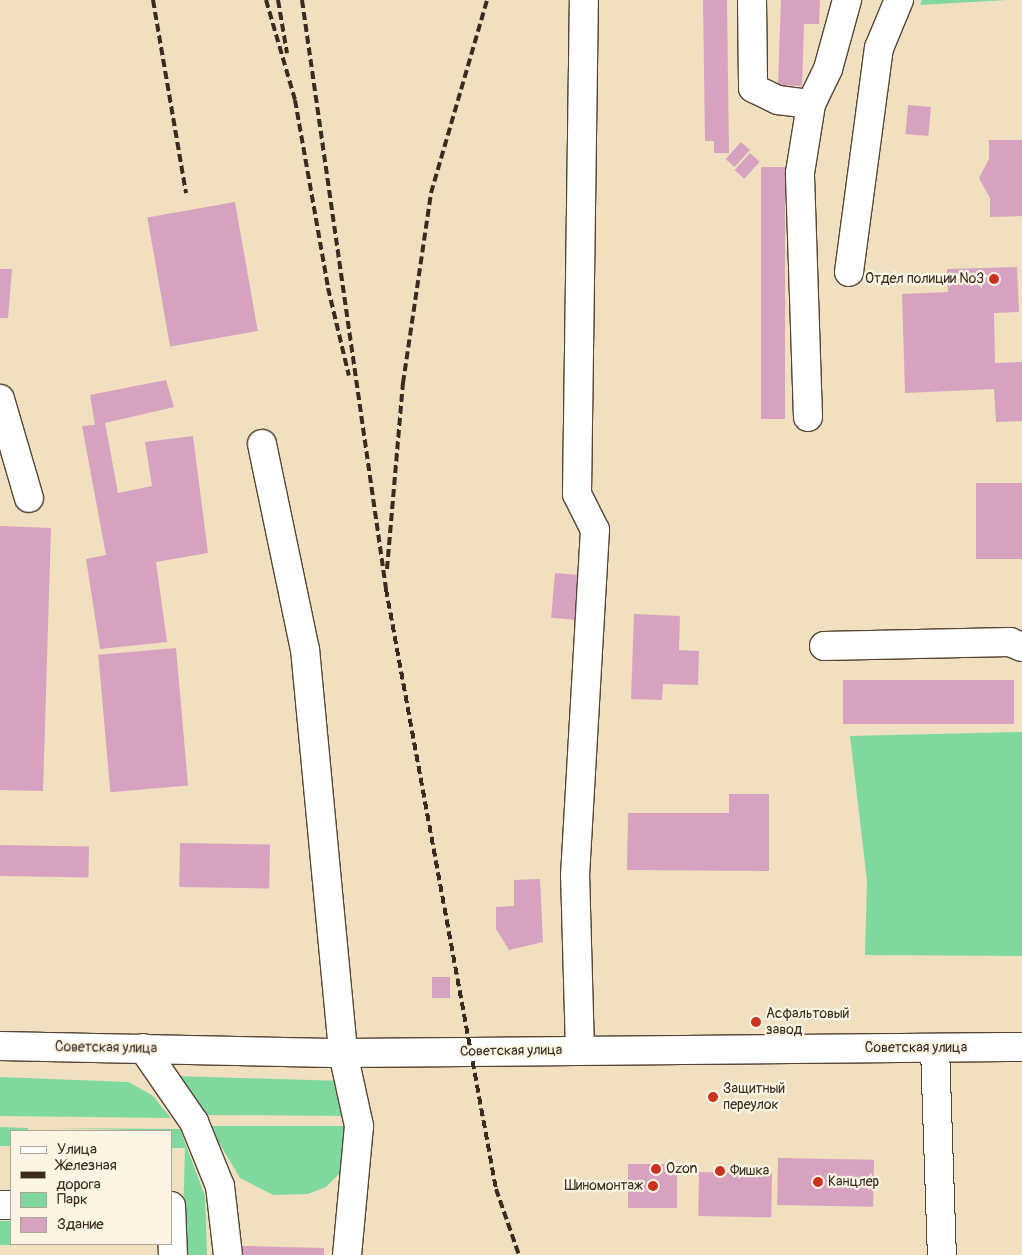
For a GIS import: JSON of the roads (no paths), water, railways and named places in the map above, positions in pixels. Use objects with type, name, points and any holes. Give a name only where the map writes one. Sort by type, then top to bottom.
[{"type":"main road","points":[[580,1050],[575,876],[595,530],[577,494],[584,0]]},
{"type":"main road","points":[[752,0],[753,88],[778,100],[811,104]]},
{"type":"main road","points":[[808,417],[806,284],[799,228],[800,173],[811,104],[828,69],[847,0]]},
{"type":"main road","points":[[849,272],[879,48],[898,0]]},
{"type":"main road","points":[[0,399],[29,498]]},
{"type":"main road","points":[[262,444],[305,649],[343,1053],[359,1126],[347,1255]]},
{"type":"main road","points":[[824,646],[1010,642],[1022,647]]},
{"type":"main road","name":"Советская улица","points":[[0,1046],[343,1053],[935,1048],[1018,1052]]},
{"type":"main road","points":[[143,1048],[194,1122],[220,1186],[228,1255]]},
{"type":"main road","points":[[935,1048],[942,1255]]},
{"type":"railway","points":[[153,0],[186,193]]},
{"type":"railway","points":[[266,0],[295,100],[328,288],[349,376]]},
{"type":"railway","points":[[278,0],[287,53]]},
{"type":"railway","points":[[302,0],[386,589],[496,1189],[519,1255]]},
{"type":"railway","points":[[387,569],[403,383],[431,193],[487,0]]},
{"type":"place","name":"Отдел полиции №3","points":[[994,279]]},
{"type":"place","name":"Асфальтовый завод","points":[[756,1022]]},
{"type":"place","name":"Защитный переулок","points":[[713,1097]]},
{"type":"place","name":"Ozon","points":[[656,1169]]},
{"type":"place","name":"Фишка","points":[[720,1171]]},
{"type":"place","name":"Канцлер","points":[[818,1182]]},
{"type":"place","name":"Шиномонтаж","points":[[653,1186]]}]
